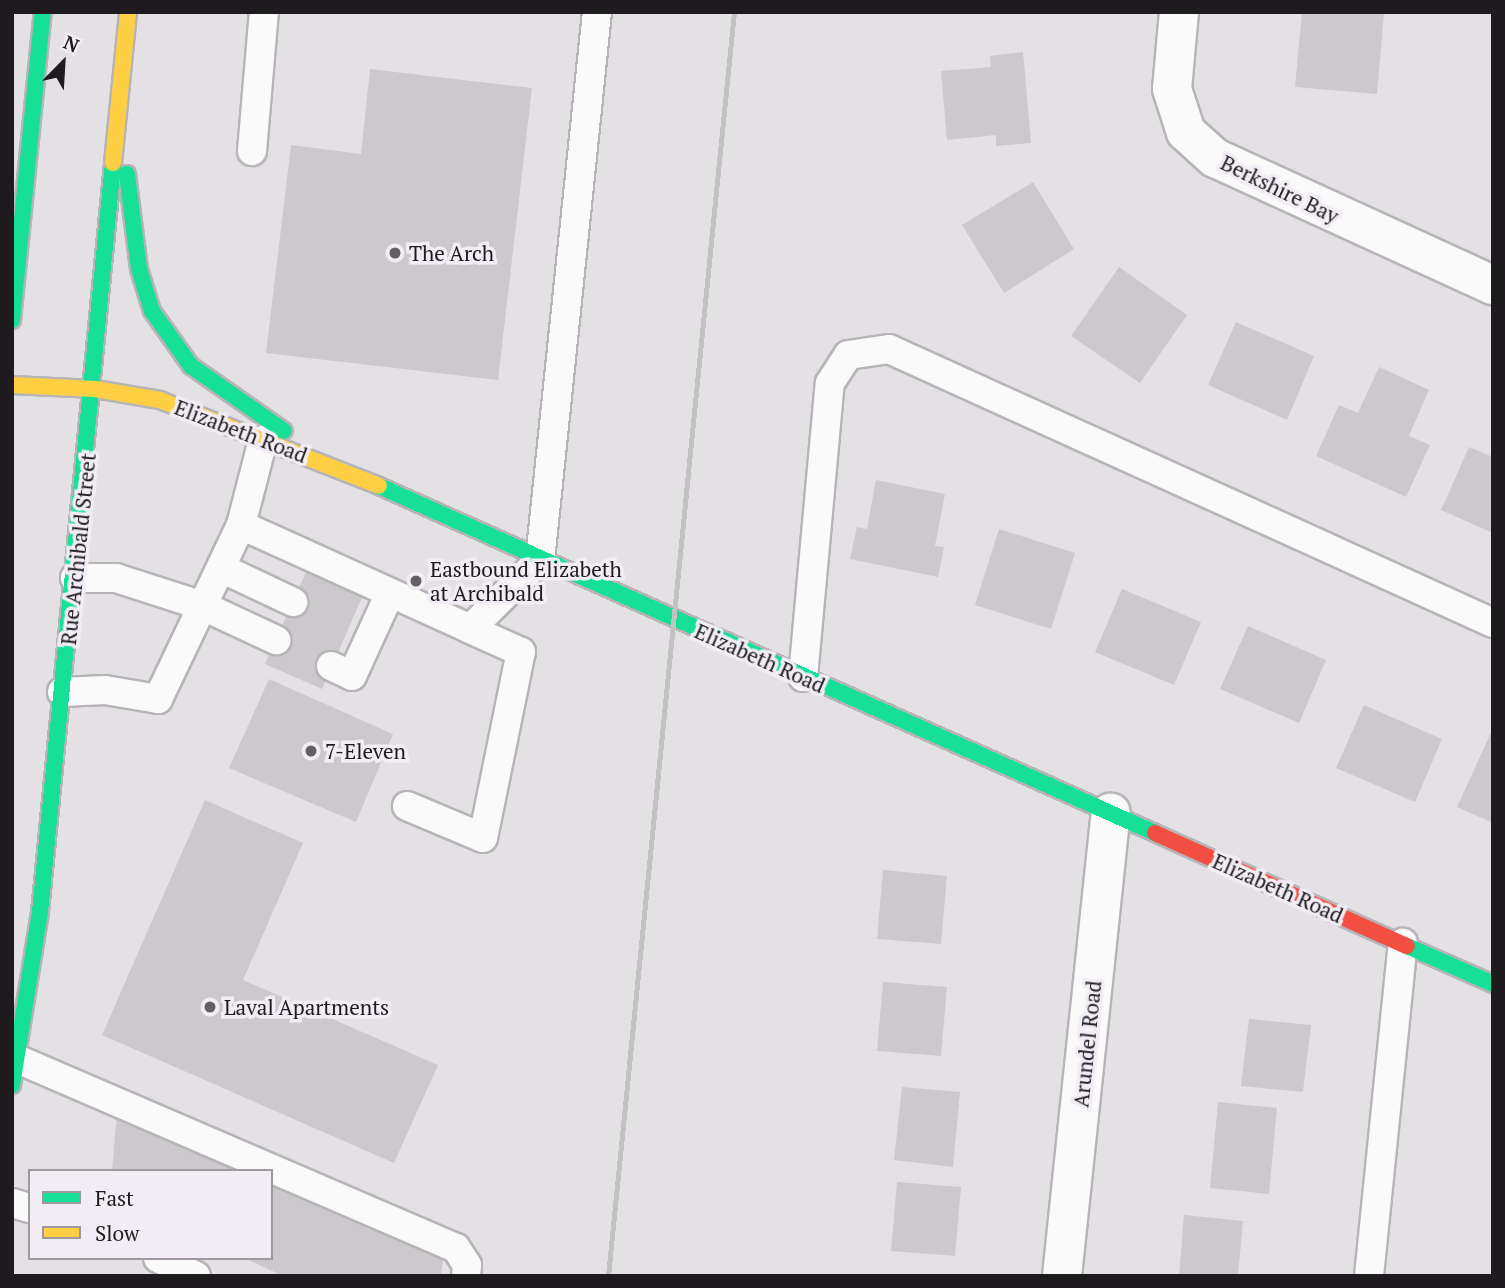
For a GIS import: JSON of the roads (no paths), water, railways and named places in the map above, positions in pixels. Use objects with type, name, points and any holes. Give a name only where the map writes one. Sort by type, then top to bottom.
[{"type":"main road","points":[[12,320],[43,12]]},
{"type":"main road","name":"Rue Archibald Street","points":[[14,1072],[40,912],[95,389],[128,12]]},
{"type":"main road","points":[[117,117],[139,270],[152,311],[191,366],[341,469]]},
{"type":"main road","name":"Elizabeth Road","points":[[12,386],[95,389],[160,400],[341,469],[1493,984]]},
{"type":"street","name":"Berkshire Bay","points":[[1179,12],[1171,89],[1186,132],[1215,158],[1493,285]]},
{"type":"street","name":"Arundel Road","points":[[1062,1276],[1111,813]]},
{"type":"lane","points":[[252,151],[264,12]]},
{"type":"lane","points":[[470,629],[540,560],[597,12]]},
{"type":"lane","points":[[803,677],[830,383],[848,355],[889,349],[1493,623]]},
{"type":"lane","points":[[62,692],[105,690],[158,699],[241,524],[263,440]]},
{"type":"lane","points":[[241,524],[521,652],[482,838],[407,806]]},
{"type":"lane","points":[[221,568],[293,602]]},
{"type":"lane","points":[[75,578],[116,578],[203,606],[276,640]]},
{"type":"lane","points":[[331,666],[352,676],[360,632],[390,593]]},
{"type":"lane","points":[[1368,1276],[1403,943]]},
{"type":"lane","points":[[14,1072],[272,1169]]},
{"type":"lane","points":[[273,1169],[456,1248],[467,1265],[466,1276]]},
{"type":"lane","points":[[162,1260],[196,1276]]},
{"type":"railway","points":[[608,1276],[734,12]]},
{"type":"place","name":"The Arch","points":[[395,253]]},
{"type":"place","name":"Eastbound Elizabeth at Archibald","points":[[416,581]]},
{"type":"place","name":"7-Eleven","points":[[311,751]]},
{"type":"place","name":"Laval Apartments","points":[[210,1007]]}]
